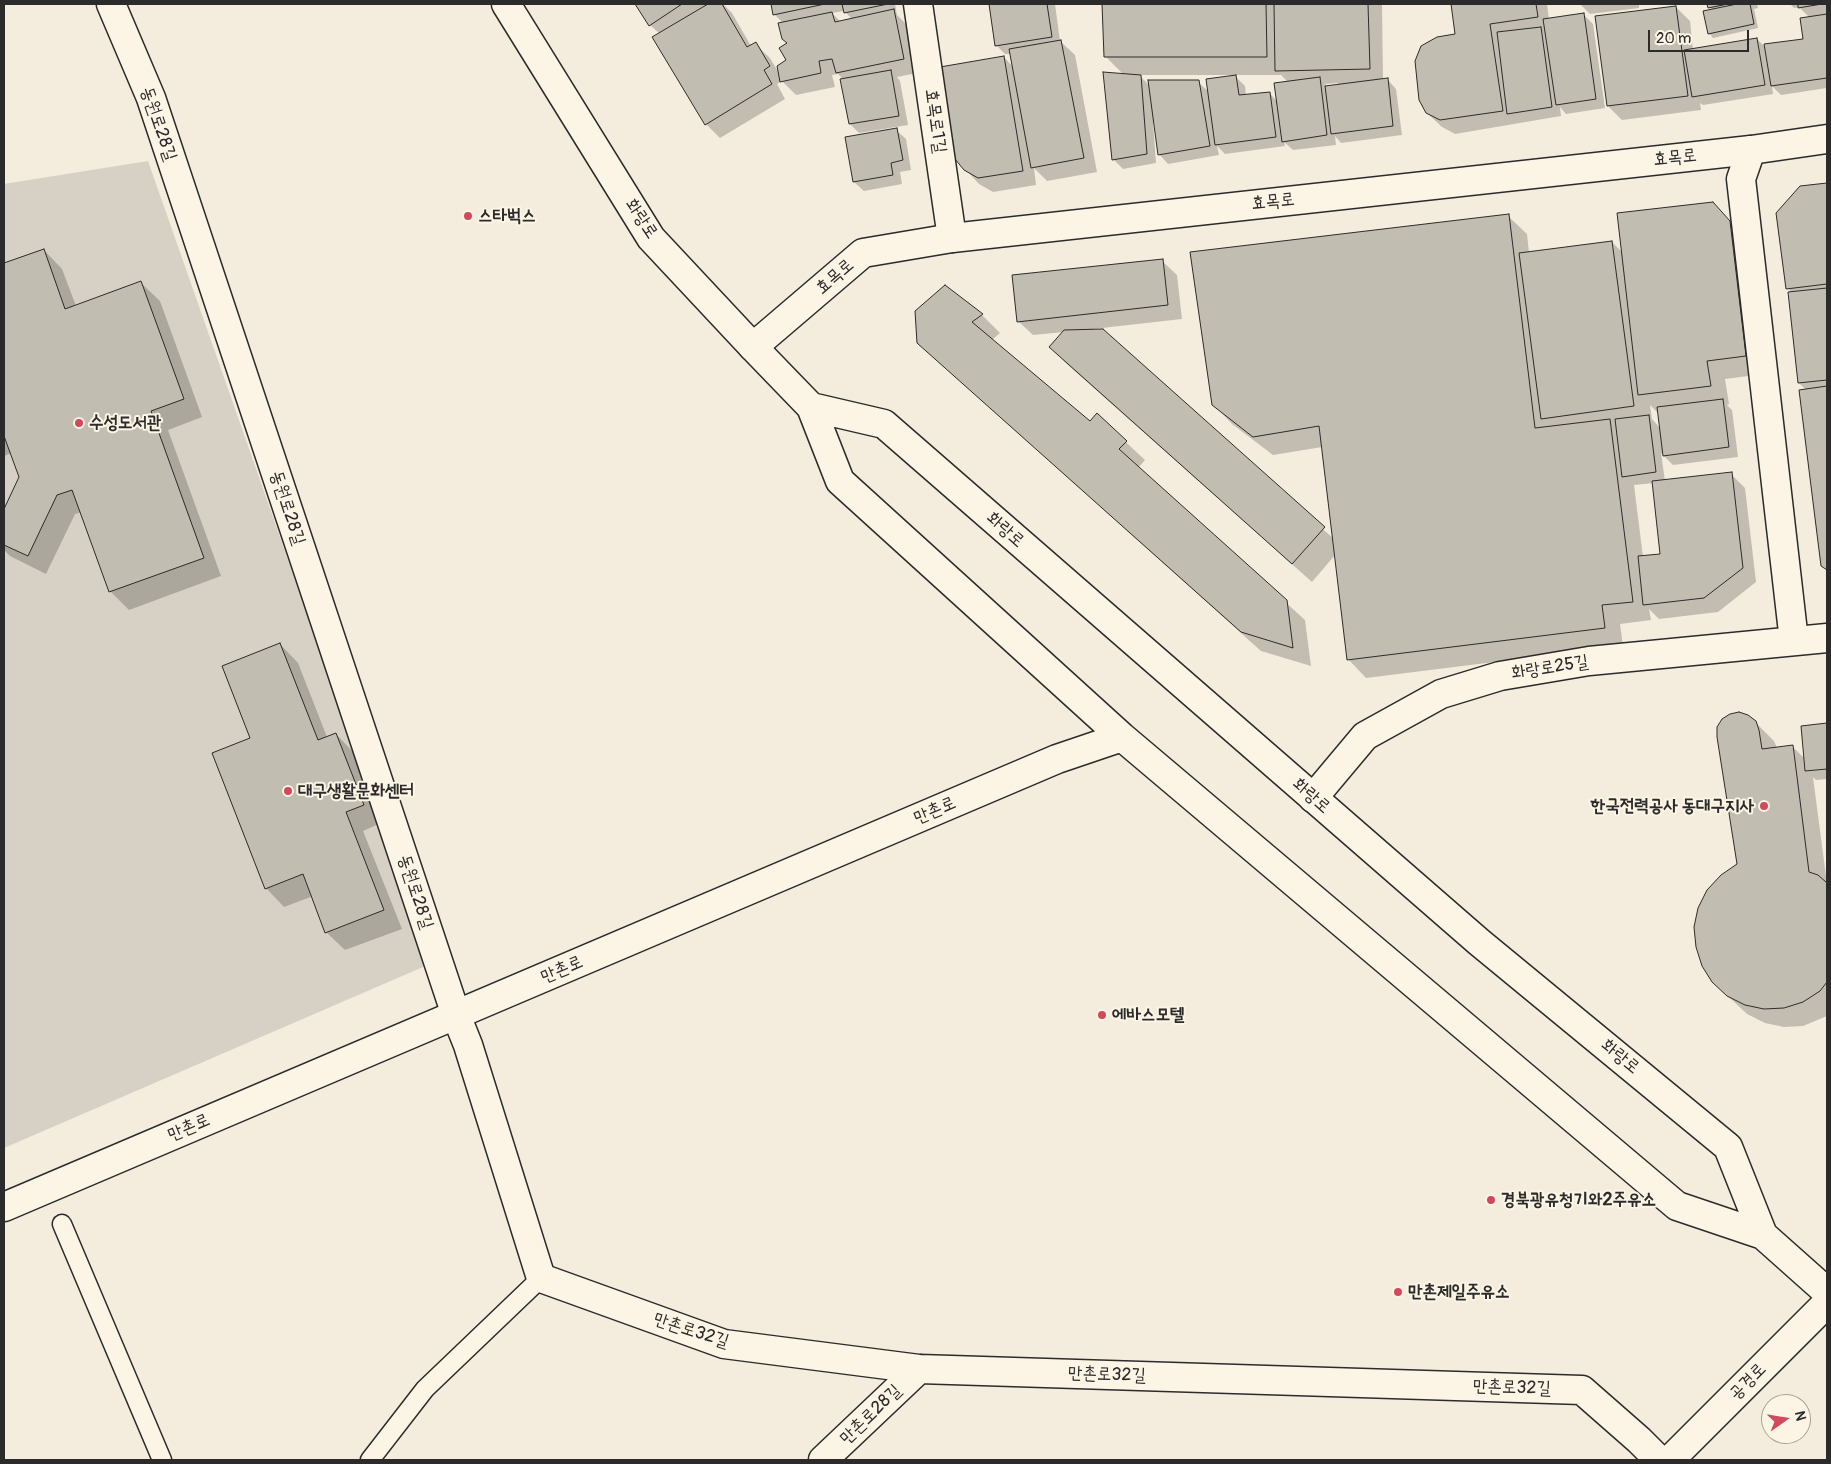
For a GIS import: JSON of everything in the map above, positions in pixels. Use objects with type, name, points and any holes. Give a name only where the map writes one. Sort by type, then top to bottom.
[{"type":"street","name":"동원로28길","points":[[111,4],[151,98],[456,1015]]},
{"type":"street","name":"화랑로","points":[[506,4],[651,238],[753,348],[811,407],[840,481],[1122,737],[1678,1206],[1763,1235],[1827,1292]]},
{"type":"street","name":"효목로1길","points":[[918,4],[952,238]]},
{"type":"street","name":"효목로","points":[[753,348],[863,253],[952,238],[1751,150],[1827,139]]},
{"type":"street","points":[[1751,150],[1742,179],[1794,641]]},
{"type":"street","name":"화랑로","points":[[811,407],[884,424],[1479,942],[1728,1147],[1763,1235]]},
{"type":"street","name":"화랑로25길","points":[[1313,798],[1365,736],[1441,694],[1500,676],[1589,661],[1827,638]]},
{"type":"street","name":"만촌로","points":[[4,1207],[1057,759],[1122,737]]},
{"type":"street","points":[[456,1015],[471,1055],[541,1278]]},
{"type":"street","name":"만촌로32길","points":[[541,1278],[724,1344],[919,1369],[1582,1390],[1659,1460]]},
{"type":"street","name":"공경로","points":[[1670,1460],[1827,1303]]},
{"type":"street","name":"만촌로28길","points":[[823,1460],[919,1369]]},
{"type":"lane","points":[[62,1224],[162,1460]]},
{"type":"lane","points":[[370,1460],[425,1389],[541,1278]]},
{"type":"shaded area","points":[[148,161],[430,964],[4,1148],[4,184]]},
{"type":"building","points":[[635,4],[682,4],[649,26]]},
{"type":"building","points":[[708,4],[722,4],[747,47],[756,42],[770,66],[764,70],[772,84],[705,125],[652,37]]},
{"type":"building","points":[[771,4],[825,4],[773,15]]},
{"type":"building","points":[[842,4],[888,4],[844,13]]},
{"type":"building","points":[[989,4],[1047,4],[1052,37],[995,46]]},
{"type":"building","points":[[1102,4],[1266,4],[1267,57],[1104,57]]},
{"type":"building","points":[[1274,4],[1368,4],[1370,69],[1275,71]]},
{"type":"building","points":[[1451,4],[1536,4],[1538,17],[1490,24],[1503,111],[1440,120],[1426,113],[1419,100],[1415,61],[1421,46],[1437,37],[1455,34]]},
{"type":"building","points":[[1707,4],[1728,4],[1708,8]]},
{"type":"building","points":[[1737,4],[1750,4],[1754,24],[1708,34],[1703,11]]},
{"type":"building","points":[[1798,4],[1822,4],[1798,8]]},
{"type":"building","points":[[1676,6],[1688,96],[1607,106],[1595,16]]},
{"type":"building","points":[[894,9],[904,59],[836,73],[832,59],[819,61],[821,73],[780,82],[777,66],[786,60],[779,48],[787,43],[782,39],[778,23],[832,12],[835,22]]},
{"type":"building","points":[[1584,13],[1596,99],[1556,105],[1543,19]]},
{"type":"building","points":[[1827,14],[1827,78],[1771,86],[1764,44],[1803,39],[1800,18]]},
{"type":"building","points":[[1541,27],[1552,107],[1507,114],[1497,32]]},
{"type":"building","points":[[1757,38],[1765,85],[1692,97],[1684,50]]},
{"type":"building","points":[[1061,40],[1084,158],[1031,168],[1009,49]]},
{"type":"building","points":[[1004,56],[1023,171],[978,178],[964,170],[955,159],[940,67]]},
{"type":"building","points":[[891,70],[899,116],[849,124],[840,79]]},
{"type":"building","points":[[1103,72],[1141,75],[1147,154],[1112,160]]},
{"type":"building","points":[[1236,75],[1239,95],[1270,92],[1276,137],[1215,145],[1206,79]]},
{"type":"building","points":[[1320,77],[1327,135],[1282,142],[1274,83]]},
{"type":"building","points":[[1388,78],[1393,126],[1331,134],[1325,86]]},
{"type":"building","points":[[1148,80],[1199,80],[1210,146],[1158,155]]},
{"type":"building","points":[[897,128],[903,160],[891,163],[893,175],[853,182],[845,137]]},
{"type":"building","points":[[1827,183],[1827,284],[1786,289],[1776,213],[1800,186]]},
{"type":"building","points":[[1713,202],[1730,221],[1746,356],[1707,361],[1711,386],[1638,395],[1617,213]]},
{"type":"building","points":[[1509,214],[1535,428],[1610,419],[1633,602],[1602,605],[1605,628],[1347,660],[1319,426],[1253,437],[1212,405],[1190,252]]},
{"type":"building","points":[[1612,241],[1634,406],[1541,419],[1519,253]]},
{"type":"building","name":"수성도서관","points":[[44,249],[65,309],[141,281],[184,399],[151,411],[204,558],[109,592],[72,490],[57,495],[28,556],[4,545],[4,509],[19,477],[4,436],[4,263]]},
{"type":"building","points":[[1163,259],[1168,305],[1017,322],[1012,275]]},
{"type":"building","points":[[945,285],[983,314],[972,322],[1090,421],[1097,413],[1127,441],[1119,449],[1287,600],[1293,648],[1241,632],[917,343],[915,311]]},
{"type":"building","points":[[1827,288],[1827,380],[1798,383],[1788,292]]},
{"type":"building","points":[[1103,329],[1325,527],[1292,564],[1049,347],[1064,330]]},
{"type":"building","points":[[1827,386],[1827,570],[1821,566],[1799,390]]},
{"type":"building","points":[[1723,399],[1729,447],[1663,456],[1657,407]]},
{"type":"building","points":[[1649,415],[1656,472],[1622,477],[1615,419]]},
{"type":"building","points":[[1732,472],[1743,568],[1704,598],[1643,605],[1638,556],[1660,554],[1652,481]]},
{"type":"building","points":[[280,643],[318,740],[336,733],[364,805],[346,812],[384,910],[325,933],[303,874],[265,889],[212,753],[250,738],[222,666]]},
{"type":"building","name":"한국전력공사 동대구지사","points":[[1739,712],[1748,715],[1756,721],[1762,749],[1793,745],[1809,872],[1818,875],[1827,883],[1827,982],[1820,991],[1803,1002],[1784,1008],[1764,1009],[1745,1005],[1727,996],[1712,982],[1702,966],[1696,947],[1694,927],[1698,908],[1707,890],[1721,875],[1737,864],[1717,727],[1722,719],[1730,714]]},
{"type":"building","points":[[1827,723],[1827,769],[1805,771],[1801,726]]},
{"type":"place","name":"스타벅스","points":[[468,216]]},
{"type":"place","name":"수성도서관","points":[[79,423]]},
{"type":"place","name":"대구생활문화센터","points":[[288,791]]},
{"type":"place","name":"한국전력공사 동대구지사","points":[[1764,806]]},
{"type":"place","name":"에바스모텔","points":[[1102,1015]]},
{"type":"place","name":"경북광유청기와2주유소","points":[[1491,1200]]},
{"type":"place","name":"만촌제일주유소","points":[[1398,1292]]}]
